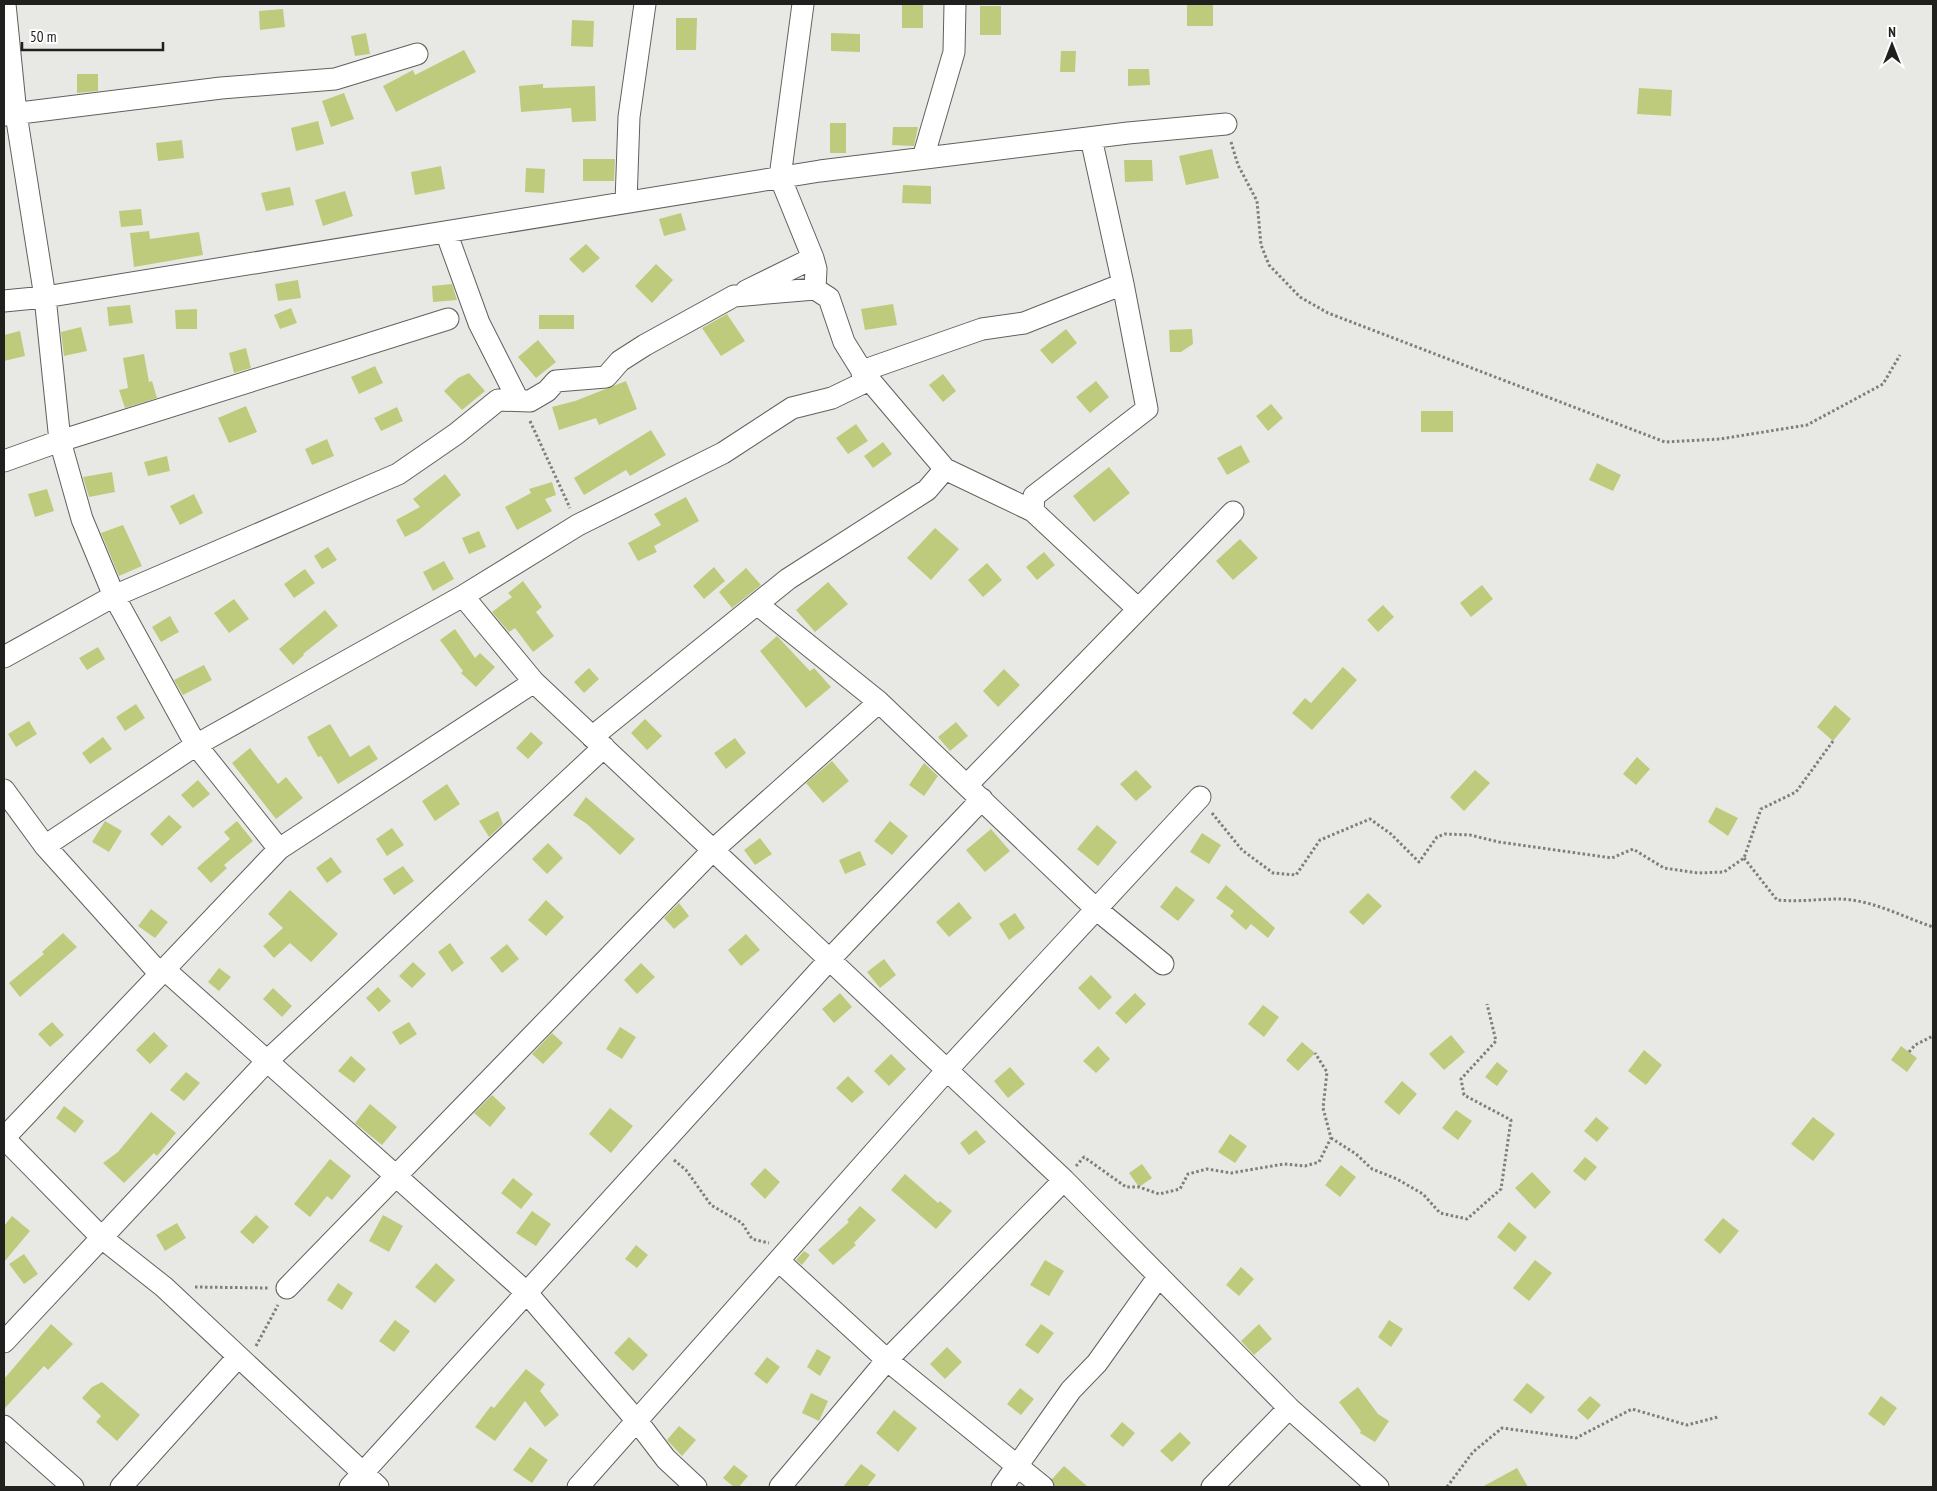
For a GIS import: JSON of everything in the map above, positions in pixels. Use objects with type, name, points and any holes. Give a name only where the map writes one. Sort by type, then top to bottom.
[{"type":"street","points":[[5,4],[10,115],[45,297],[60,441],[82,520],[114,596],[196,745],[279,849]]},
{"type":"street","points":[[626,202],[629,117],[645,4]]},
{"type":"street","points":[[803,4],[780,177],[813,258],[816,269],[815,289]]},
{"type":"street","points":[[923,158],[954,52],[955,4]]},
{"type":"street","points":[[10,115],[221,88],[335,79],[417,54]]},
{"type":"street","points":[[4,301],[45,297],[780,177],[923,158],[1226,124]]},
{"type":"street","points":[[1032,511],[1034,496],[1147,409],[1092,138]]},
{"type":"street","points":[[446,232],[480,323],[518,400]]},
{"type":"street","points":[[4,657],[114,596],[398,474],[456,434],[498,400],[530,401],[547,392],[556,380],[606,376],[620,361],[637,350],[734,296],[813,258]]},
{"type":"street","points":[[862,371],[982,329],[1024,323],[1123,284]]},
{"type":"street","points":[[734,296],[815,289],[829,298],[844,342],[862,371],[945,469],[1032,511],[1138,610]]},
{"type":"street","points":[[4,462],[60,441],[448,319]]},
{"type":"street","points":[[45,846],[196,745],[463,596],[578,525],[723,453],[792,408],[832,398],[863,383],[862,371]]},
{"type":"street","points":[[4,1342],[267,1061],[598,742],[788,579],[927,490],[945,469]]},
{"type":"street","points":[[534,682],[279,849],[4,1138],[102,1238],[164,1287],[242,1360],[364,1482],[526,1292],[830,960],[974,792],[1138,610],[1233,512]]},
{"type":"street","points":[[463,596],[534,682],[1064,1180],[1289,1408],[1378,1487]]},
{"type":"street","points":[[757,604],[879,702],[1096,909],[1163,964]]},
{"type":"street","points":[[287,1288],[713,850],[879,702]]},
{"type":"street","points":[[4,790],[45,846],[162,971],[397,1175],[526,1292],[637,1421],[666,1459],[696,1487]]},
{"type":"street","points":[[578,1487],[947,1070],[1200,797]]},
{"type":"street","points":[[780,1487],[886,1360],[1064,1180]]},
{"type":"street","points":[[784,1255],[886,1360],[1043,1487]]},
{"type":"street","points":[[1002,1487],[1018,1468],[1071,1390],[1097,1363],[1159,1276]]},
{"type":"street","points":[[121,1487],[242,1360]]},
{"type":"street","points":[[1212,1487],[1289,1408]]},
{"type":"street","points":[[4,1426],[72,1487]]},
{"type":"path","points":[[1226,124],[1238,165],[1257,201],[1261,245],[1269,265],[1300,297],[1328,313],[1664,442],[1720,439],[1807,425],[1883,384],[1900,355]]},
{"type":"path","points":[[518,400],[578,525]]},
{"type":"path","points":[[1200,797],[1242,850],[1274,873],[1296,875],[1320,840],[1370,819],[1391,834],[1419,862],[1437,837],[1445,834],[1470,835],[1499,842],[1612,858],[1633,849],[1664,868],[1698,873],[1724,872],[1744,858],[1761,809],[1796,792],[1833,740]]},
{"type":"path","points":[[1744,858],[1777,900],[1800,902],[1841,899],[1870,904],[1933,927]]},
{"type":"path","points":[[1331,1138],[1356,1154],[1372,1169],[1397,1179],[1423,1194],[1440,1213],[1466,1219],[1501,1189],[1511,1120],[1464,1095],[1461,1079],[1496,1041],[1487,1004]]},
{"type":"path","points":[[1909,1052],[1915,1045],[1933,1036]]},
{"type":"path","points":[[1064,1180],[1084,1157],[1126,1188],[1139,1187],[1159,1194],[1180,1189],[1188,1174],[1207,1169],[1231,1173],[1284,1164],[1305,1166],[1319,1162],[1331,1138],[1323,1108],[1327,1072],[1314,1053]]},
{"type":"path","points":[[658,1148],[686,1170],[703,1191],[711,1205],[742,1223],[752,1239],[784,1255]]},
{"type":"path","points":[[164,1287],[287,1288]]},
{"type":"path","points":[[242,1360],[287,1288]]},
{"type":"path","points":[[1447,1487],[1473,1452],[1502,1428],[1576,1438],[1632,1409],[1687,1425],[1718,1417]]},
{"type":"building","points":[[902,4],[923,4],[923,28],[902,28]]},
{"type":"building","points":[[1187,4],[1213,4],[1213,26],[1187,26]]},
{"type":"building","points":[[980,6],[1001,6],[1001,35],[980,35]]},
{"type":"building","points":[[283,9],[285,27],[260,30],[259,11]]},
{"type":"building","points":[[676,18],[697,18],[696,50],[676,50]]},
{"type":"building","points":[[572,20],[594,21],[593,47],[571,46]]},
{"type":"building","points":[[366,33],[370,54],[355,56],[351,36]]},
{"type":"building","points":[[831,33],[860,34],[860,52],[831,51]]},
{"type":"building","points":[[464,50],[476,72],[396,112],[383,86],[413,70],[415,75]]},
{"type":"building","points":[[1061,51],[1076,51],[1075,72],[1060,72]]},
{"type":"building","points":[[1128,69],[1149,69],[1150,85],[1128,86]]},
{"type":"building","points":[[77,74],[98,74],[98,91],[77,93]]},
{"type":"building","points":[[543,84],[543,88],[595,86],[596,121],[572,122],[571,108],[521,112],[519,86]]},
{"type":"building","points":[[1639,88],[1672,90],[1671,116],[1637,114]]},
{"type":"building","points":[[344,93],[354,119],[331,127],[322,101]]},
{"type":"building","points":[[318,121],[324,144],[296,151],[291,128]]},
{"type":"building","points":[[830,123],[846,123],[846,153],[830,153]]},
{"type":"building","points":[[893,127],[918,127],[914,146],[892,145]]},
{"type":"building","points":[[182,140],[184,158],[158,161],[156,143]]},
{"type":"building","points":[[1212,149],[1219,178],[1186,185],[1179,156]]},
{"type":"building","points":[[583,159],[615,159],[614,181],[583,181]]},
{"type":"building","points":[[1124,160],[1152,160],[1153,181],[1125,182]]},
{"type":"building","points":[[441,166],[445,189],[415,195],[411,172]]},
{"type":"building","points":[[526,168],[545,169],[544,193],[525,192]]},
{"type":"building","points":[[903,185],[931,186],[931,204],[902,203]]},
{"type":"building","points":[[290,187],[294,205],[266,211],[261,193]]},
{"type":"building","points":[[345,191],[353,216],[323,226],[315,200]]},
{"type":"building","points":[[141,209],[143,225],[121,227],[119,211]]},
{"type":"building","points":[[681,213],[686,230],[664,236],[659,219]]},
{"type":"building","points":[[149,231],[150,239],[199,232],[203,255],[134,267],[130,233]]},
{"type":"building","points":[[586,244],[600,258],[583,273],[569,259]]},
{"type":"building","points":[[656,264],[673,280],[652,303],[635,286]]},
{"type":"building","points":[[298,280],[301,298],[278,301],[275,284]]},
{"type":"building","points":[[452,284],[457,300],[433,302],[432,286]]},
{"type":"building","points":[[893,304],[897,325],[865,330],[861,309]]},
{"type":"building","points":[[130,305],[133,323],[109,326],[107,307]]},
{"type":"building","points":[[291,308],[297,323],[280,329],[274,315]]},
{"type":"building","points":[[197,309],[197,329],[176,329],[175,310]]},
{"type":"building","points":[[727,314],[745,341],[721,356],[702,328]]},
{"type":"building","points":[[539,315],[574,315],[574,329],[539,329]]},
{"type":"building","points":[[81,327],[87,351],[64,356],[61,332]]},
{"type":"building","points":[[1066,329],[1077,343],[1052,364],[1040,350]]},
{"type":"building","points":[[1192,329],[1193,344],[1181,352],[1170,352],[1169,330]]},
{"type":"building","points":[[20,331],[25,356],[4,361],[4,335]]},
{"type":"building","points":[[538,340],[556,362],[536,378],[518,357]]},
{"type":"building","points":[[246,348],[251,368],[234,373],[229,353]]},
{"type":"building","points":[[144,354],[149,382],[152,381],[157,398],[125,408],[119,390],[128,388],[123,358]]},
{"type":"building","points":[[375,366],[383,383],[359,394],[351,377]]},
{"type":"building","points":[[469,373],[485,391],[462,410],[444,391],[458,378]]},
{"type":"building","points":[[943,374],[956,391],[943,402],[929,385]]},
{"type":"building","points":[[626,381],[637,409],[599,425],[596,418],[559,430],[552,407],[575,401]]},
{"type":"building","points":[[1096,381],[1109,397],[1090,413],[1076,397]]},
{"type":"building","points":[[1271,404],[1283,418],[1268,431],[1256,416]]},
{"type":"building","points":[[246,406],[257,432],[229,443],[218,418]]},
{"type":"building","points":[[397,407],[403,421],[381,431],[374,418]]},
{"type":"building","points":[[1421,411],[1453,411],[1453,432],[1421,432]]},
{"type":"building","points":[[856,424],[868,441],[848,454],[836,438]]},
{"type":"building","points":[[651,430],[666,455],[630,476],[626,470],[584,495],[574,478]]},
{"type":"building","points":[[327,439],[334,456],[312,465],[305,449]]},
{"type":"building","points":[[883,442],[892,454],[873,468],[864,456]]},
{"type":"building","points":[[1241,445],[1250,462],[1227,475],[1217,458]]},
{"type":"building","points":[[167,456],[170,471],[148,476],[144,462]]},
{"type":"building","points":[[1597,463],[1621,475],[1613,491],[1589,480]]},
{"type":"building","points":[[1109,467],[1130,493],[1094,522],[1073,496]]},
{"type":"building","points":[[112,472],[115,492],[89,497],[83,477]]},
{"type":"building","points":[[445,474],[461,495],[419,530],[405,537],[396,520],[420,507],[413,499]]},
{"type":"building","points":[[552,482],[556,495],[545,499],[552,511],[517,530],[505,507],[531,493],[529,489]]},
{"type":"building","points":[[47,489],[54,511],[35,517],[28,494]]},
{"type":"building","points":[[194,494],[203,513],[180,525],[170,506]]},
{"type":"building","points":[[686,497],[699,521],[654,546],[657,552],[638,561],[628,543],[661,525],[654,514]]},
{"type":"building","points":[[123,525],[142,566],[119,576],[101,533]]},
{"type":"building","points":[[935,528],[959,549],[931,580],[907,558]]},
{"type":"building","points":[[479,531],[486,547],[469,554],[462,538]]},
{"type":"building","points":[[1240,539],[1258,558],[1233,580],[1216,561]]},
{"type":"building","points":[[328,547],[337,560],[322,569],[314,556]]},
{"type":"building","points":[[1044,552],[1055,565],[1037,580],[1026,567]]},
{"type":"building","points":[[444,561],[454,579],[433,591],[423,572]]},
{"type":"building","points":[[987,563],[1002,580],[983,597],[968,580]]},
{"type":"building","points":[[714,567],[725,581],[704,599],[693,586]]},
{"type":"building","points":[[746,568],[761,585],[732,608],[719,592]]},
{"type":"building","points":[[305,569],[315,583],[294,598],[284,584]]},
{"type":"building","points":[[523,581],[542,607],[536,612],[554,636],[533,652],[515,628],[509,632],[492,612],[512,597],[508,593]]},
{"type":"building","points":[[828,582],[848,604],[815,632],[796,610]]},
{"type":"building","points":[[1482,585],[1493,599],[1471,617],[1460,603]]},
{"type":"building","points":[[234,599],[249,619],[229,633],[214,613]]},
{"type":"building","points":[[1383,605],[1394,617],[1378,632],[1367,620]]},
{"type":"building","points":[[325,610],[338,626],[303,654],[293,665],[279,649]]},
{"type":"building","points":[[170,616],[179,632],[161,642],[152,627]]},
{"type":"building","points":[[455,629],[475,658],[480,653],[495,667],[476,687],[461,673],[463,671],[440,640]]},
{"type":"building","points":[[777,636],[810,671],[814,668],[831,687],[806,708],[760,651]]},
{"type":"building","points":[[98,647],[105,659],[87,670],[79,658]]},
{"type":"building","points":[[204,665],[212,680],[183,695],[174,680]]},
{"type":"building","points":[[1343,667],[1357,680],[1312,730],[1292,713],[1305,698],[1311,703]]},
{"type":"building","points":[[589,668],[599,679],[584,693],[574,682]]},
{"type":"building","points":[[1004,669],[1020,685],[998,707],[983,691]]},
{"type":"building","points":[[136,704],[145,718],[125,731],[116,717]]},
{"type":"building","points":[[1835,705],[1851,719],[1833,741],[1817,727]]},
{"type":"building","points":[[645,719],[662,736],[647,750],[631,733]]},
{"type":"building","points":[[29,721],[37,734],[16,747],[8,734]]},
{"type":"building","points":[[956,722],[968,736],[950,751],[938,737]]},
{"type":"building","points":[[330,724],[350,757],[369,745],[378,759],[338,784],[321,756],[318,757],[307,737]]},
{"type":"building","points":[[531,732],[543,743],[528,759],[516,748]]},
{"type":"building","points":[[103,737],[112,749],[90,764],[82,753]]},
{"type":"building","points":[[735,738],[746,753],[726,769],[714,753]]},
{"type":"building","points":[[250,748],[278,784],[286,777],[303,798],[276,819],[232,763]]},
{"type":"building","points":[[1637,757],[1650,769],[1636,785],[1623,774]]},
{"type":"building","points":[[832,761],[849,781],[823,803],[806,783]]},
{"type":"building","points":[[924,763],[938,776],[924,796],[909,785]]},
{"type":"building","points":[[1136,770],[1152,787],[1136,801],[1120,784]]},
{"type":"building","points":[[1475,770],[1490,783],[1464,811],[1450,797]]},
{"type":"building","points":[[198,780],[210,794],[193,808],[181,795]]},
{"type":"building","points":[[447,784],[460,804],[435,821],[422,801]]},
{"type":"building","points":[[586,797],[635,839],[620,855],[587,824],[573,815]]},
{"type":"building","points":[[1716,807],[1738,818],[1728,836],[1708,822]]},
{"type":"building","points":[[498,811],[503,824],[489,837],[479,821]]},
{"type":"building","points":[[169,815],[182,827],[162,846],[150,834]]},
{"type":"building","points":[[105,821],[122,831],[109,852],[92,842]]},
{"type":"building","points":[[237,821],[253,841],[224,865],[227,868],[211,883],[197,868],[230,839],[224,832]]},
{"type":"building","points":[[890,821],[908,836],[892,855],[874,841]]},
{"type":"building","points":[[1097,825],[1117,842],[1098,866],[1077,849]]},
{"type":"building","points":[[392,828],[404,845],[387,856],[376,839]]},
{"type":"building","points":[[991,829],[1010,851],[985,872],[966,850]]},
{"type":"building","points":[[1202,833],[1221,845],[1209,864],[1190,852]]},
{"type":"building","points":[[760,838],[772,854],[755,865],[744,850]]},
{"type":"building","points":[[548,843],[563,858],[547,874],[532,859]]},
{"type":"building","points":[[860,851],[866,865],[845,874],[839,860]]},
{"type":"building","points":[[331,857],[342,872],[327,883],[316,868]]},
{"type":"building","points":[[403,866],[414,881],[394,895],[383,879]]},
{"type":"building","points":[[1226,885],[1275,928],[1268,938],[1251,924],[1246,930],[1230,916],[1234,911],[1216,898]]},
{"type":"building","points":[[1176,886],[1195,900],[1178,921],[1160,907]]},
{"type":"building","points":[[290,890],[338,934],[311,962],[290,943],[274,958],[263,946],[283,928],[268,914]]},
{"type":"building","points":[[1368,893],[1382,906],[1363,925],[1349,912]]},
{"type":"building","points":[[546,900],[564,917],[546,936],[528,920]]},
{"type":"building","points":[[959,902],[972,918],[949,937],[936,922]]},
{"type":"building","points":[[679,903],[689,916],[674,929],[664,918]]},
{"type":"building","points":[[151,909],[168,922],[155,938],[138,926]]},
{"type":"building","points":[[1015,913],[1025,928],[1009,940],[999,924]]},
{"type":"building","points":[[63,933],[77,947],[20,997],[9,983],[44,954],[42,952]]},
{"type":"building","points":[[746,934],[760,950],[741,966],[728,950]]},
{"type":"building","points":[[450,943],[464,963],[452,972],[438,952]]},
{"type":"building","points":[[507,944],[519,959],[502,973],[490,958]]},
{"type":"building","points":[[884,959],[896,975],[880,988],[867,972]]},
{"type":"building","points":[[413,962],[426,974],[412,988],[399,976]]},
{"type":"building","points":[[641,963],[655,977],[637,994],[624,980]]},
{"type":"building","points":[[219,968],[231,977],[219,991],[208,982]]},
{"type":"building","points":[[1091,975],[1112,997],[1099,1010],[1078,988]]},
{"type":"building","points":[[378,987],[391,1001],[379,1012],[366,998]]},
{"type":"building","points":[[273,988],[292,1006],[282,1017],[263,999]]},
{"type":"building","points":[[840,993],[852,1007],[834,1023],[822,1009]]},
{"type":"building","points":[[1135,993],[1146,1004],[1126,1024],[1115,1013]]},
{"type":"building","points":[[1263,1005],[1279,1017],[1264,1037],[1248,1024]]},
{"type":"building","points":[[52,1022],[64,1035],[50,1047],[38,1034]]},
{"type":"building","points":[[409,1022],[417,1034],[400,1045],[392,1032]]},
{"type":"building","points":[[620,1027],[636,1037],[622,1059],[606,1049]]},
{"type":"building","points":[[154,1032],[168,1046],[150,1064],[136,1050]]},
{"type":"building","points":[[552,1033],[563,1043],[543,1064],[532,1054]]},
{"type":"building","points":[[1451,1035],[1465,1052],[1444,1070],[1429,1054]]},
{"type":"building","points":[[1302,1042],[1315,1053],[1298,1071],[1286,1060]]},
{"type":"building","points":[[1098,1046],[1110,1059],[1096,1073],[1083,1061]]},
{"type":"building","points":[[1901,1046],[1917,1058],[1907,1072],[1891,1060]]},
{"type":"building","points":[[1644,1050],[1662,1065],[1646,1085],[1628,1071]]},
{"type":"building","points":[[891,1054],[906,1069],[889,1086],[874,1071]]},
{"type":"building","points":[[351,1056],[366,1069],[354,1083],[338,1071]]},
{"type":"building","points":[[1497,1062],[1508,1071],[1497,1086],[1485,1077]]},
{"type":"building","points":[[1010,1067],[1025,1084],[1008,1098],[994,1081]]},
{"type":"building","points":[[186,1072],[200,1083],[184,1101],[170,1090]]},
{"type":"building","points":[[848,1076],[864,1092],[852,1103],[836,1088]]},
{"type":"building","points":[[1402,1081],[1417,1094],[1399,1115],[1384,1102]]},
{"type":"building","points":[[492,1095],[506,1108],[490,1127],[474,1113]]},
{"type":"building","points":[[370,1104],[397,1127],[382,1145],[355,1123]]},
{"type":"building","points":[[64,1106],[84,1121],[75,1133],[56,1118]]},
{"type":"building","points":[[610,1108],[633,1126],[611,1153],[589,1134]]},
{"type":"building","points":[[1456,1110],[1472,1121],[1458,1140],[1442,1128]]},
{"type":"building","points":[[151,1112],[176,1133],[157,1156],[154,1153],[124,1183],[103,1163],[118,1152]]},
{"type":"building","points":[[1596,1117],[1609,1128],[1597,1142],[1584,1131]]},
{"type":"building","points":[[1813,1117],[1835,1134],[1813,1161],[1791,1144]]},
{"type":"building","points":[[976,1130],[986,1142],[969,1155],[960,1143]]},
{"type":"building","points":[[1230,1134],[1247,1146],[1235,1163],[1218,1152]]},
{"type":"building","points":[[1585,1157],[1597,1167],[1585,1181],[1573,1171]]},
{"type":"building","points":[[330,1159],[351,1176],[332,1200],[327,1196],[310,1217],[294,1204]]},
{"type":"building","points":[[1142,1164],[1152,1178],[1139,1187],[1129,1173]]},
{"type":"building","points":[[1341,1165],[1356,1177],[1340,1197],[1325,1185]]},
{"type":"building","points":[[765,1168],[780,1182],[765,1199],[750,1184]]},
{"type":"building","points":[[1532,1172],[1551,1192],[1535,1209],[1515,1188]]},
{"type":"building","points":[[905,1174],[938,1203],[940,1201],[952,1211],[936,1229],[891,1190]]},
{"type":"building","points":[[513,1178],[533,1194],[521,1209],[501,1193]]},
{"type":"building","points":[[860,1206],[876,1220],[854,1243],[856,1245],[833,1265],[818,1250],[849,1222],[847,1220]]},
{"type":"building","points":[[532,1211],[551,1224],[536,1246],[516,1233]]},
{"type":"building","points":[[256,1215],[269,1227],[253,1244],[240,1232]]},
{"type":"building","points":[[383,1215],[403,1226],[389,1252],[369,1241]]},
{"type":"building","points":[[12,1216],[30,1231],[4,1262],[4,1226]]},
{"type":"building","points":[[1723,1218],[1739,1231],[1720,1254],[1704,1240]]},
{"type":"building","points":[[1509,1222],[1527,1237],[1515,1252],[1497,1237]]},
{"type":"building","points":[[177,1223],[186,1238],[165,1251],[156,1235]]},
{"type":"building","points":[[636,1245],[648,1255],[637,1268],[625,1259]]},
{"type":"building","points":[[804,1251],[810,1255],[802,1265],[796,1260]]},
{"type":"building","points":[[24,1254],[38,1274],[24,1284],[9,1264]]},
{"type":"building","points":[[1045,1260],[1064,1271],[1049,1296],[1030,1285]]},
{"type":"building","points":[[1535,1260],[1552,1273],[1529,1301],[1513,1288]]},
{"type":"building","points":[[436,1263],[455,1280],[435,1303],[415,1287]]},
{"type":"building","points":[[1241,1267],[1254,1279],[1239,1296],[1226,1285]]},
{"type":"building","points":[[338,1283],[353,1293],[342,1310],[327,1300]]},
{"type":"building","points":[[395,1320],[410,1331],[394,1352],[379,1341]]},
{"type":"building","points":[[1389,1320],[1403,1329],[1391,1347],[1378,1337]]},
{"type":"building","points":[[51,1324],[73,1344],[48,1370],[44,1366],[4,1409],[4,1379]]},
{"type":"building","points":[[1041,1324],[1054,1333],[1038,1354],[1025,1345]]},
{"type":"building","points":[[1259,1324],[1272,1339],[1254,1355],[1241,1341]]},
{"type":"building","points":[[629,1337],[648,1355],[633,1371],[614,1353]]},
{"type":"building","points":[[947,1347],[962,1362],[945,1379],[930,1364]]},
{"type":"building","points":[[817,1349],[831,1357],[820,1376],[807,1367]]},
{"type":"building","points":[[767,1357],[780,1367],[767,1384],[754,1374]]},
{"type":"building","points":[[526,1369],[545,1384],[540,1391],[559,1415],[545,1427],[525,1401],[495,1441],[475,1427],[491,1406],[494,1408]]},
{"type":"building","points":[[102,1382],[140,1415],[117,1441],[96,1422],[101,1416],[82,1398],[92,1387]]},
{"type":"building","points":[[1527,1383],[1545,1397],[1531,1414],[1513,1400]]},
{"type":"building","points":[[1358,1387],[1378,1414],[1389,1421],[1375,1442],[1360,1433],[1361,1431],[1339,1402]]},
{"type":"building","points":[[1020,1388],[1034,1399],[1021,1415],[1007,1404]]},
{"type":"building","points":[[811,1393],[828,1401],[819,1421],[802,1413]]},
{"type":"building","points":[[1590,1396],[1601,1405],[1588,1420],[1577,1410]]},
{"type":"building","points":[[1881,1396],[1897,1408],[1884,1426],[1868,1414]]},
{"type":"building","points":[[894,1410],[917,1428],[898,1452],[876,1433]]},
{"type":"building","points":[[1122,1422],[1135,1433],[1123,1447],[1110,1436]]},
{"type":"building","points":[[679,1426],[696,1440],[682,1456],[667,1440]]},
{"type":"building","points":[[1180,1432],[1191,1443],[1172,1462],[1160,1451]]},
{"type":"building","points":[[530,1447],[548,1460],[532,1483],[513,1470]]},
{"type":"building","points":[[861,1464],[876,1475],[867,1487],[843,1487]]},
{"type":"building","points":[[734,1465],[748,1476],[739,1487],[734,1487],[723,1478]]},
{"type":"building","points":[[1064,1466],[1088,1487],[1055,1487],[1052,1479]]},
{"type":"building","points":[[1517,1468],[1528,1487],[1482,1487]]}]
